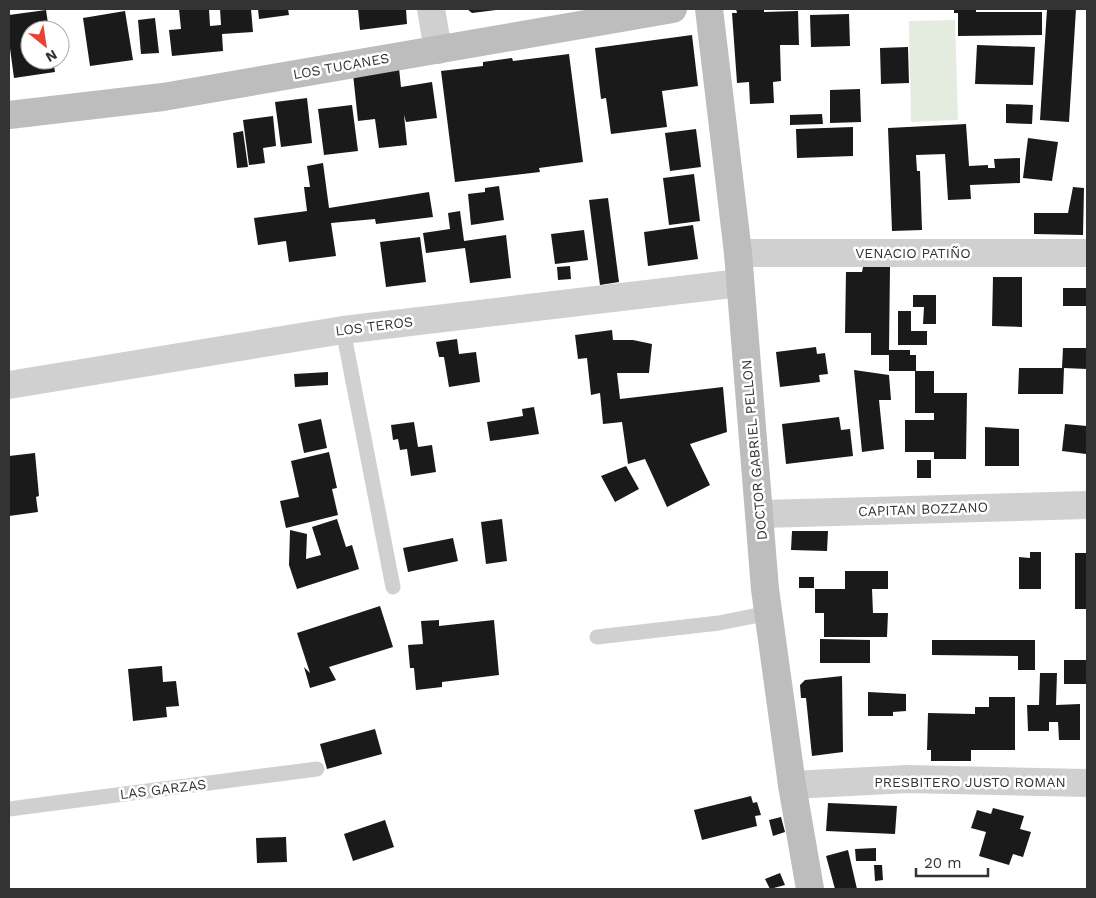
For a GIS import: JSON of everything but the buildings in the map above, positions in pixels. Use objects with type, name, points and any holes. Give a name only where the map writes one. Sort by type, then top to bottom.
[{"type":"street","points":[[431,9],[438,50]]},
{"type":"street","name":"LOS TUCANES","points":[[9,115],[163,98],[673,9]]},
{"type":"street","name":"DOCTOR GABRIEL PELLON","points":[[709,9],[738,253],[769,613],[792,785],[810,889]]},
{"type":"street","name":"VENACIO PATIÑO","points":[[738,253],[1087,254]]},
{"type":"street","name":"LOS TEROS","points":[[9,385],[343,330],[740,283]]},
{"type":"street","name":"CAPITAN BOZZANO","points":[[759,514],[1087,505]]},
{"type":"street","name":"PRESBITERO JUSTO ROMAN","points":[[792,785],[908,779],[1087,783]]},
{"type":"lane","points":[[343,330],[393,587]]},
{"type":"lane","points":[[597,637],[719,623],[769,613]]},
{"type":"lane","name":"LAS GARZAS","points":[[9,809],[317,769]]},
{"type":"shaded area","points":[[955,20],[958,120],[911,122],[909,21]]}]
